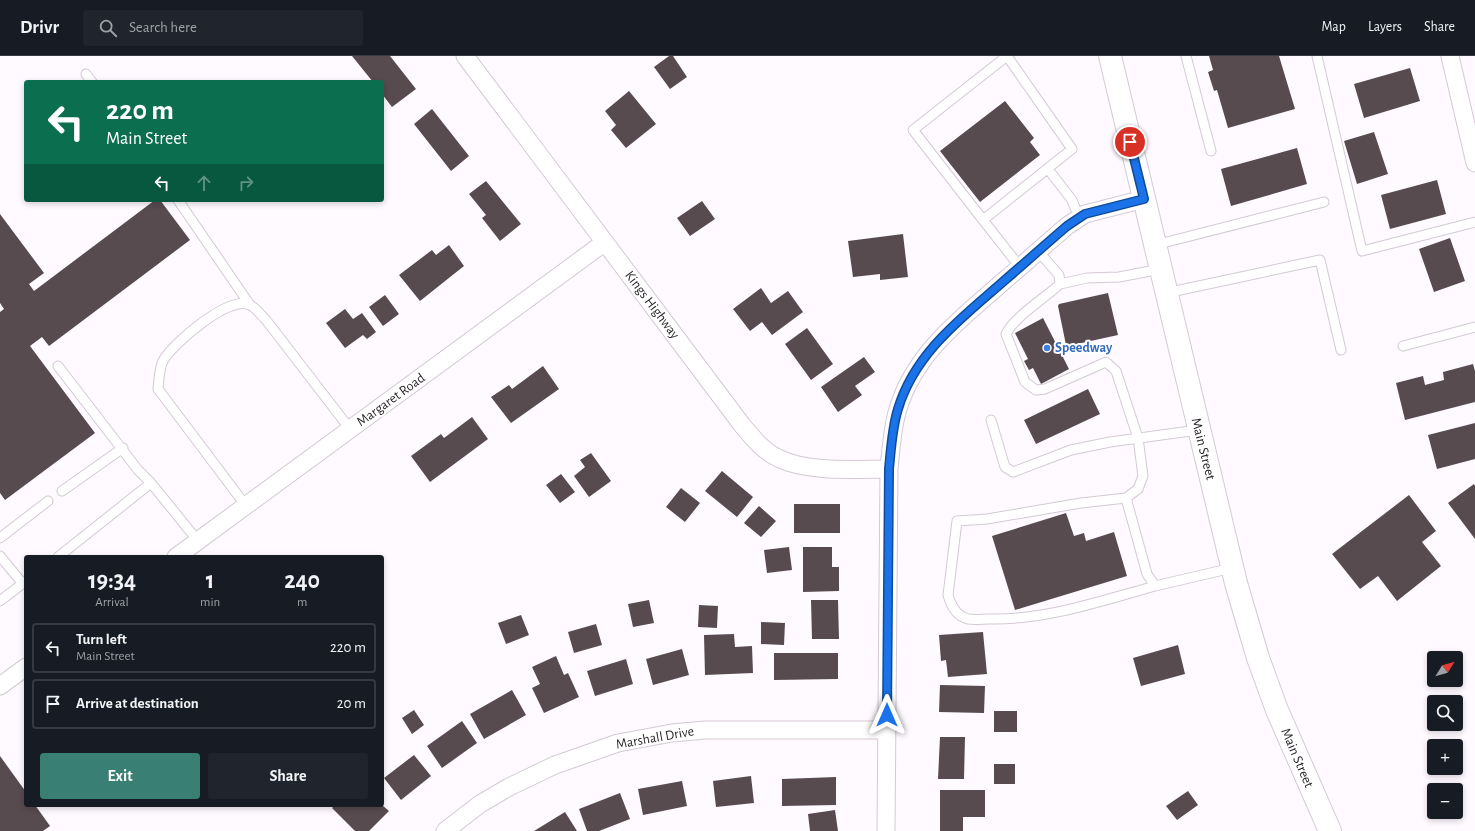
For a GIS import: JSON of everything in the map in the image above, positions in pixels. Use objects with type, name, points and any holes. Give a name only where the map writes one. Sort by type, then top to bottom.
[{"type":"main road","name":"Main Street","points":[[1110,56],[1232,568],[1258,658],[1274,703],[1302,770],[1330,831]]},
{"type":"street","name":"Kings Highway","points":[[465,56],[742,425],[759,444],[778,458],[805,466],[889,469]]},
{"type":"street","points":[[1450,56],[1475,163]]},
{"type":"street","points":[[886,831],[889,469],[893,429],[898,408],[915,371],[930,349],[951,326],[1067,226],[1085,214],[1144,199]]},
{"type":"street","name":"Margaret Road","points":[[179,555],[605,242]]},
{"type":"street","points":[[0,686],[24,668]]},
{"type":"street","name":"Marshall Drive","points":[[445,831],[480,804],[509,787],[555,764],[618,744],[672,733],[705,730],[887,730]]},
{"type":"lane","points":[[983,220],[1072,149],[1007,56],[913,130],[983,220],[1020,267]]},
{"type":"lane","points":[[1186,56],[1211,151]]},
{"type":"lane","points":[[1317,56],[1362,251],[1475,222]]},
{"type":"lane","points":[[1048,169],[1072,200],[1079,218]]},
{"type":"lane","points":[[179,202],[250,305],[266,320],[350,429]]},
{"type":"lane","points":[[1155,245],[1324,202]]},
{"type":"lane","points":[[1038,251],[1059,275],[1060,284]]},
{"type":"lane","points":[[1166,293],[1320,260],[1341,350]]},
{"type":"lane","points":[[1161,269],[1119,277],[1087,278],[1060,284],[1043,300],[1011,324],[1006,334],[1025,382],[1036,390],[1045,389],[1106,362],[1116,371],[1138,438],[1143,476],[1138,489],[1126,498],[1081,502],[987,519],[957,521],[948,595],[956,613],[968,619],[1008,620],[1058,613],[1155,586],[1232,568]]},
{"type":"lane","points":[[246,506],[158,389],[162,362],[189,332],[216,314],[239,303],[250,305]]},
{"type":"lane","points":[[1403,346],[1475,327]]},
{"type":"lane","points":[[58,366],[123,448],[138,470],[151,483],[198,541]]},
{"type":"lane","points":[[991,420],[1005,467],[1012,472],[1071,450],[1138,438],[1198,430]]},
{"type":"lane","points":[[62,491],[123,448]]},
{"type":"lane","points":[[61,555],[151,483]]},
{"type":"lane","points":[[1126,498],[1147,574],[1155,586]]},
{"type":"lane","points":[[0,538],[48,501]]},
{"type":"lane","points":[[0,556],[24,583],[0,600]]},
{"type":"building","points":[[352,56],[390,56],[416,89],[392,107],[384,97],[384,80],[371,80]]},
{"type":"building","points":[[669,56],[673,56],[687,77],[670,89],[654,67]]},
{"type":"building","points":[[1209,56],[1279,56],[1295,109],[1228,128],[1217,90],[1214,91],[1208,72],[1213,70]]},
{"type":"building","points":[[1410,68],[1420,101],[1364,118],[1354,84]]},
{"type":"building","points":[[629,91],[656,124],[626,148],[611,130],[616,125],[605,111]]},
{"type":"building","points":[[1005,101],[1034,138],[1030,142],[1040,155],[980,202],[940,151]]},
{"type":"building","points":[[432,109],[469,156],[451,171],[414,124]]},
{"type":"building","points":[[1374,132],[1388,174],[1357,184],[1344,141]]},
{"type":"building","points":[[1297,148],[1307,184],[1231,206],[1221,169]]},
{"type":"building","points":[[1437,180],[1446,214],[1390,229],[1381,195]]},
{"type":"building","points":[[486,181],[521,224],[500,241],[482,218],[486,215],[469,194]]},
{"type":"building","points":[[702,201],[715,219],[690,236],[677,218]]},
{"type":"building","points":[[152,202],[162,202],[190,240],[49,346],[42,337],[30,346],[95,433],[5,500],[0,493],[0,312],[4,309],[0,303],[0,214],[44,273],[29,284],[34,291]]},
{"type":"building","points":[[903,234],[908,277],[880,280],[880,274],[853,277],[848,241]]},
{"type":"building","points":[[1450,238],[1465,281],[1434,292],[1419,249]]},
{"type":"building","points":[[449,245],[464,266],[420,301],[399,275],[432,250],[436,255]]},
{"type":"building","points":[[761,288],[771,303],[788,291],[803,312],[772,335],[762,322],[750,331],[733,309]]},
{"type":"building","points":[[1108,293],[1118,335],[1068,346],[1066,345],[1058,306],[1059,304]]},
{"type":"building","points":[[385,295],[399,314],[383,326],[369,307]]},
{"type":"building","points":[[345,309],[353,319],[362,313],[376,332],[367,339],[363,335],[345,348],[326,323]]},
{"type":"building","points":[[1043,318],[1069,369],[1041,384],[1033,368],[1029,370],[1024,361],[1028,359],[1015,333]]},
{"type":"building","points":[[807,328],[833,364],[811,380],[785,344]]},
{"type":"building","points":[[864,357],[875,372],[855,386],[862,395],[838,412],[821,387]]},
{"type":"building","points":[[1473,364],[1475,371],[1475,402],[1405,420],[1396,383],[1423,376],[1425,385],[1444,380],[1443,372]]},
{"type":"building","points":[[543,366],[559,389],[511,423],[491,397],[509,385],[512,389]]},
{"type":"building","points":[[1088,389],[1100,414],[1036,444],[1024,420]]},
{"type":"building","points":[[472,417],[488,439],[430,482],[411,456],[441,434],[444,438]]},
{"type":"building","points":[[1475,423],[1475,459],[1437,469],[1428,435]]},
{"type":"building","points":[[591,453],[611,481],[589,497],[574,476],[585,467],[580,460]]},
{"type":"building","points":[[722,471],[753,497],[737,517],[705,491]]},
{"type":"building","points":[[561,474],[575,492],[560,503],[546,485]]},
{"type":"building","points":[[1474,484],[1475,486],[1475,539],[1448,503]]},
{"type":"building","points":[[681,488],[700,503],[685,522],[666,507]]},
{"type":"building","points":[[1409,495],[1436,531],[1422,542],[1441,566],[1397,601],[1378,576],[1360,589],[1332,554]]},
{"type":"building","points":[[794,504],[840,504],[840,533],[794,533]]},
{"type":"building","points":[[759,506],[776,521],[761,537],[744,523]]},
{"type":"building","points":[[1066,513],[1074,536],[1084,533],[1086,541],[1114,532],[1127,576],[1015,610],[992,536]]},
{"type":"building","points":[[789,547],[792,570],[767,573],[764,550]]},
{"type":"building","points":[[803,547],[832,547],[832,567],[839,567],[839,591],[803,592]]},
{"type":"building","points":[[649,600],[654,623],[633,627],[628,604]]},
{"type":"building","points":[[811,600],[838,600],[839,639],[812,639]]},
{"type":"building","points":[[699,605],[718,606],[717,628],[698,627]]},
{"type":"building","points":[[521,615],[529,635],[506,644],[498,623]]},
{"type":"building","points":[[761,622],[785,623],[784,645],[761,644]]},
{"type":"building","points":[[596,624],[602,645],[574,653],[568,632]]},
{"type":"building","points":[[983,632],[987,674],[948,677],[946,660],[941,661],[939,635]]},
{"type":"building","points":[[734,634],[735,647],[752,646],[753,673],[705,675],[704,635]]},
{"type":"building","points":[[1178,645],[1185,674],[1141,686],[1133,658]]},
{"type":"building","points":[[682,649],[689,675],[653,685],[646,659]]},
{"type":"building","points":[[774,653],[838,653],[838,679],[774,680]]},
{"type":"building","points":[[556,656],[564,675],[568,673],[579,697],[544,713],[532,688],[540,684],[532,667]]},
{"type":"building","points":[[626,659],[633,684],[595,696],[587,671]]},
{"type":"building","points":[[940,685],[985,686],[984,713],[939,712]]},
{"type":"building","points":[[512,690],[526,715],[484,739],[470,714]]},
{"type":"building","points":[[414,710],[424,725],[412,734],[402,718]]},
{"type":"building","points":[[994,711],[1017,711],[1017,732],[994,732]]},
{"type":"building","points":[[462,721],[477,743],[442,768],[427,746]]},
{"type":"building","points":[[940,737],[965,737],[964,779],[938,779]]},
{"type":"building","points":[[414,755],[431,776],[401,800],[384,778]]},
{"type":"building","points":[[0,756],[24,789],[24,807],[36,807],[50,826],[43,831],[0,831]]},
{"type":"building","points":[[994,764],[1015,764],[1015,784],[994,784]]},
{"type":"building","points":[[751,776],[754,803],[716,807],[713,781]]},
{"type":"building","points":[[836,777],[836,805],[782,806],[782,779]]},
{"type":"building","points":[[682,781],[687,806],[643,815],[638,789]]},
{"type":"building","points":[[940,790],[985,790],[985,817],[963,817],[963,831],[940,831]]},
{"type":"building","points":[[1188,791],[1198,805],[1177,820],[1166,806]]},
{"type":"building","points":[[620,793],[630,819],[599,831],[587,831],[579,809]]},
{"type":"building","points":[[384,807],[389,811],[369,831],[355,831],[332,808]]},
{"type":"building","points":[[835,810],[838,831],[810,831],[808,814]]},
{"type":"building","points":[[565,812],[577,831],[534,831]]},
{"type":"place","name":"Speedway","points":[[1047,348]]},
{"type":"route","points":[[887,715],[889,469],[893,429],[898,408],[915,371],[930,349],[951,326],[1067,226],[1085,214],[1144,199],[1130,142]]}]
